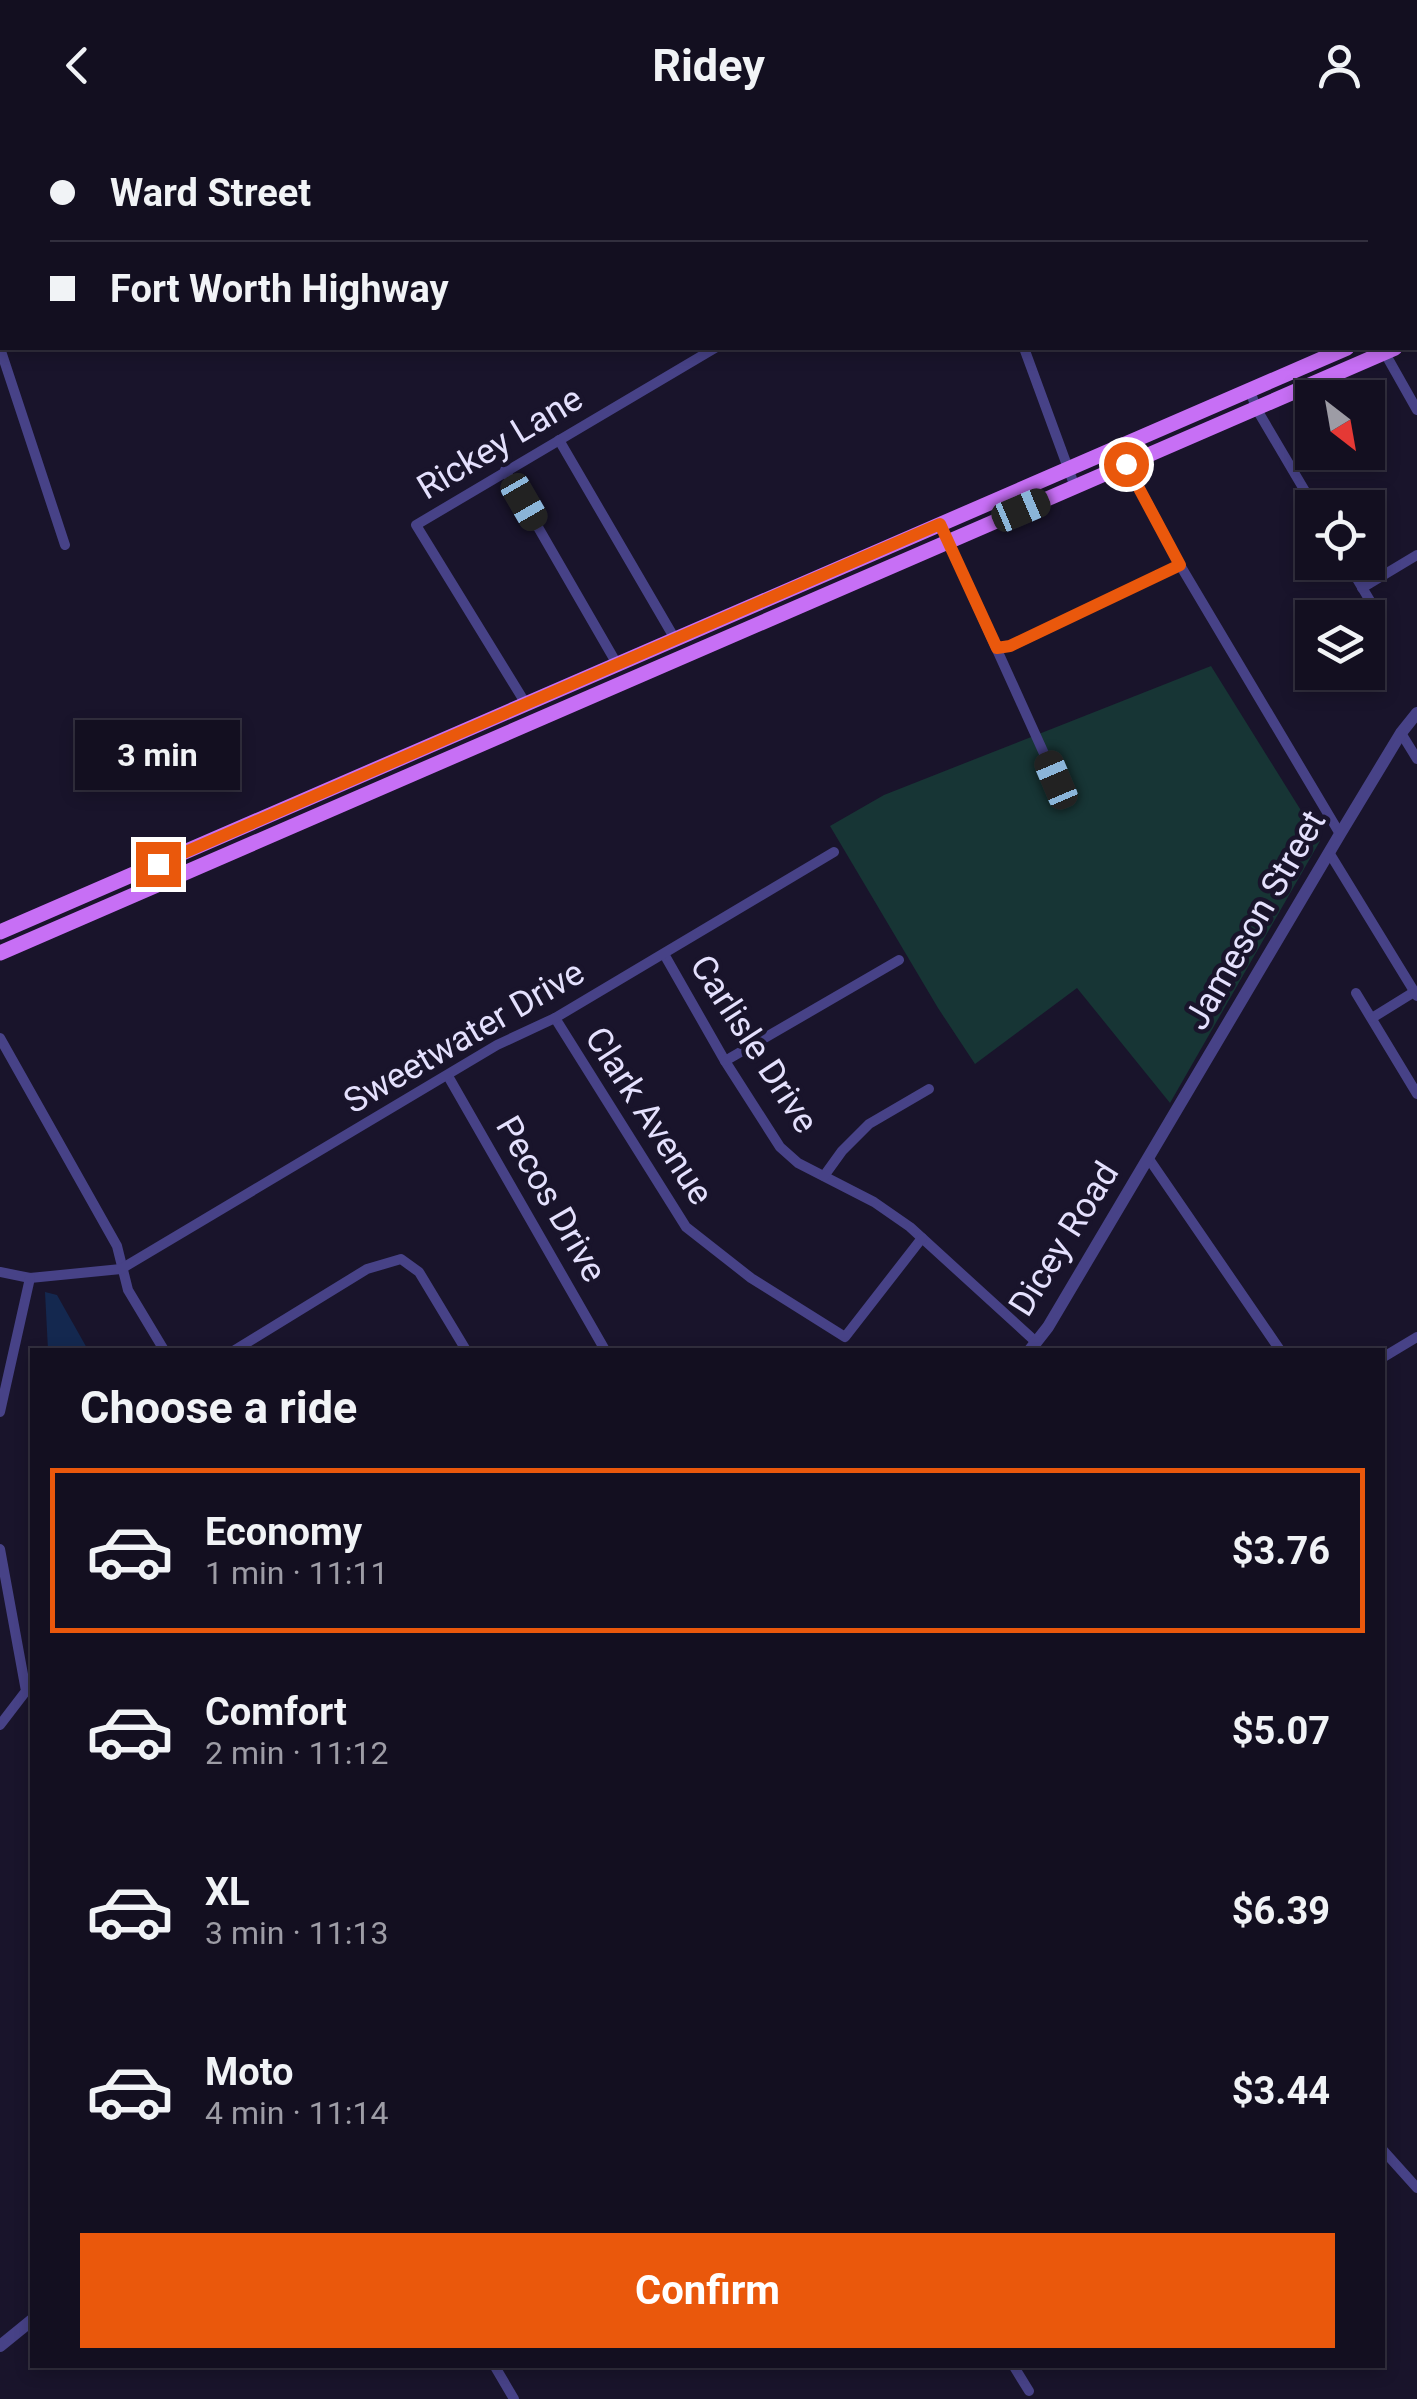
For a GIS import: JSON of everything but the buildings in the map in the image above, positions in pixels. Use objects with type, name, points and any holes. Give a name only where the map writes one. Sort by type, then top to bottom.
[{"type":"main road","points":[[0,932],[1342,350]]},
{"type":"main road","points":[[0,953],[1385,350]]},
{"type":"main road","points":[[733,614],[742,632]]},
{"type":"main road","points":[[574,683],[582,701]]},
{"type":"main road","points":[[302,801],[311,818]]},
{"type":"main road","points":[[130,876],[138,894]]},
{"type":"main road","points":[[26,921],[34,938]]},
{"type":"street","points":[[1,350],[65,546]]},
{"type":"street","name":"Rickey Lane","points":[[526,704],[416,525],[712,350]]},
{"type":"street","points":[[1025,350],[1075,486]]},
{"type":"street","points":[[1387,350],[1417,410]]},
{"type":"street","points":[[1250,390],[1256,408],[1304,490]]},
{"type":"street","points":[[559,440],[675,640]]},
{"type":"street","points":[[1118,447],[1180,565],[1340,834]]},
{"type":"street","points":[[506,470],[617,664]]},
{"type":"street","points":[[940,524],[1056,780]]},
{"type":"street","points":[[1362,588],[1417,555]]},
{"type":"street","points":[[997,648],[1010,646],[1180,565]]},
{"type":"street","points":[[1358,580],[1369,600]]},
{"type":"street","name":"Jameson Street","points":[[1149,1159],[1340,834],[1417,713]]},
{"type":"street","points":[[1401,733],[1417,760]]},
{"type":"street","name":"Sweetwater Drive","points":[[0,1272],[30,1278],[121,1269],[497,1045],[554,1018],[834,852]]},
{"type":"street","points":[[1330,854],[1416,994],[1372,1018]]},
{"type":"street","name":"Carlisle Drive","points":[[664,954],[780,1147],[798,1162],[874,1202],[922,1238],[1033,1346]]},
{"type":"street","points":[[726,1061],[899,960]]},
{"type":"street","points":[[1356,992],[1417,1094]]},
{"type":"street","name":"Clark Avenue","points":[[554,1018],[686,1227],[751,1278],[845,1338],[922,1238]]},
{"type":"street","points":[[0,1038],[117,1246],[128,1290],[163,1348]]},
{"type":"street","name":"Pecos Drive","points":[[448,1076],[605,1348]]},
{"type":"street","points":[[824,1176],[869,1124],[928,1089]]},
{"type":"street","points":[[1149,1159],[1279,1348]]},
{"type":"street","name":"Dicey Road","points":[[1033,1346],[1149,1159]]},
{"type":"street","points":[[238,1348],[367,1269],[402,1259],[419,1272],[465,1348]]},
{"type":"street","points":[[0,1412],[30,1278]]},
{"type":"street","points":[[1385,1356],[1417,1337]]},
{"type":"street","points":[[0,1549],[26,1692],[0,1726]]},
{"type":"street","points":[[1385,2153],[1417,2188]]},
{"type":"street","points":[[0,2346],[30,2322]]},
{"type":"street","points":[[496,2368],[514,2399]]},
{"type":"street","points":[[1015,2368],[1030,2392]]},
{"type":"green space","points":[[1211,666],[1320,841],[1170,1103],[1077,988],[975,1064],[830,826],[884,795]]},
{"type":"water","points":[[45,1292],[57,1295],[87,1348],[48,1348]]},
{"type":"route","points":[[158,864],[940,524],[997,648],[1010,646],[1180,565],[1126,464]]}]
